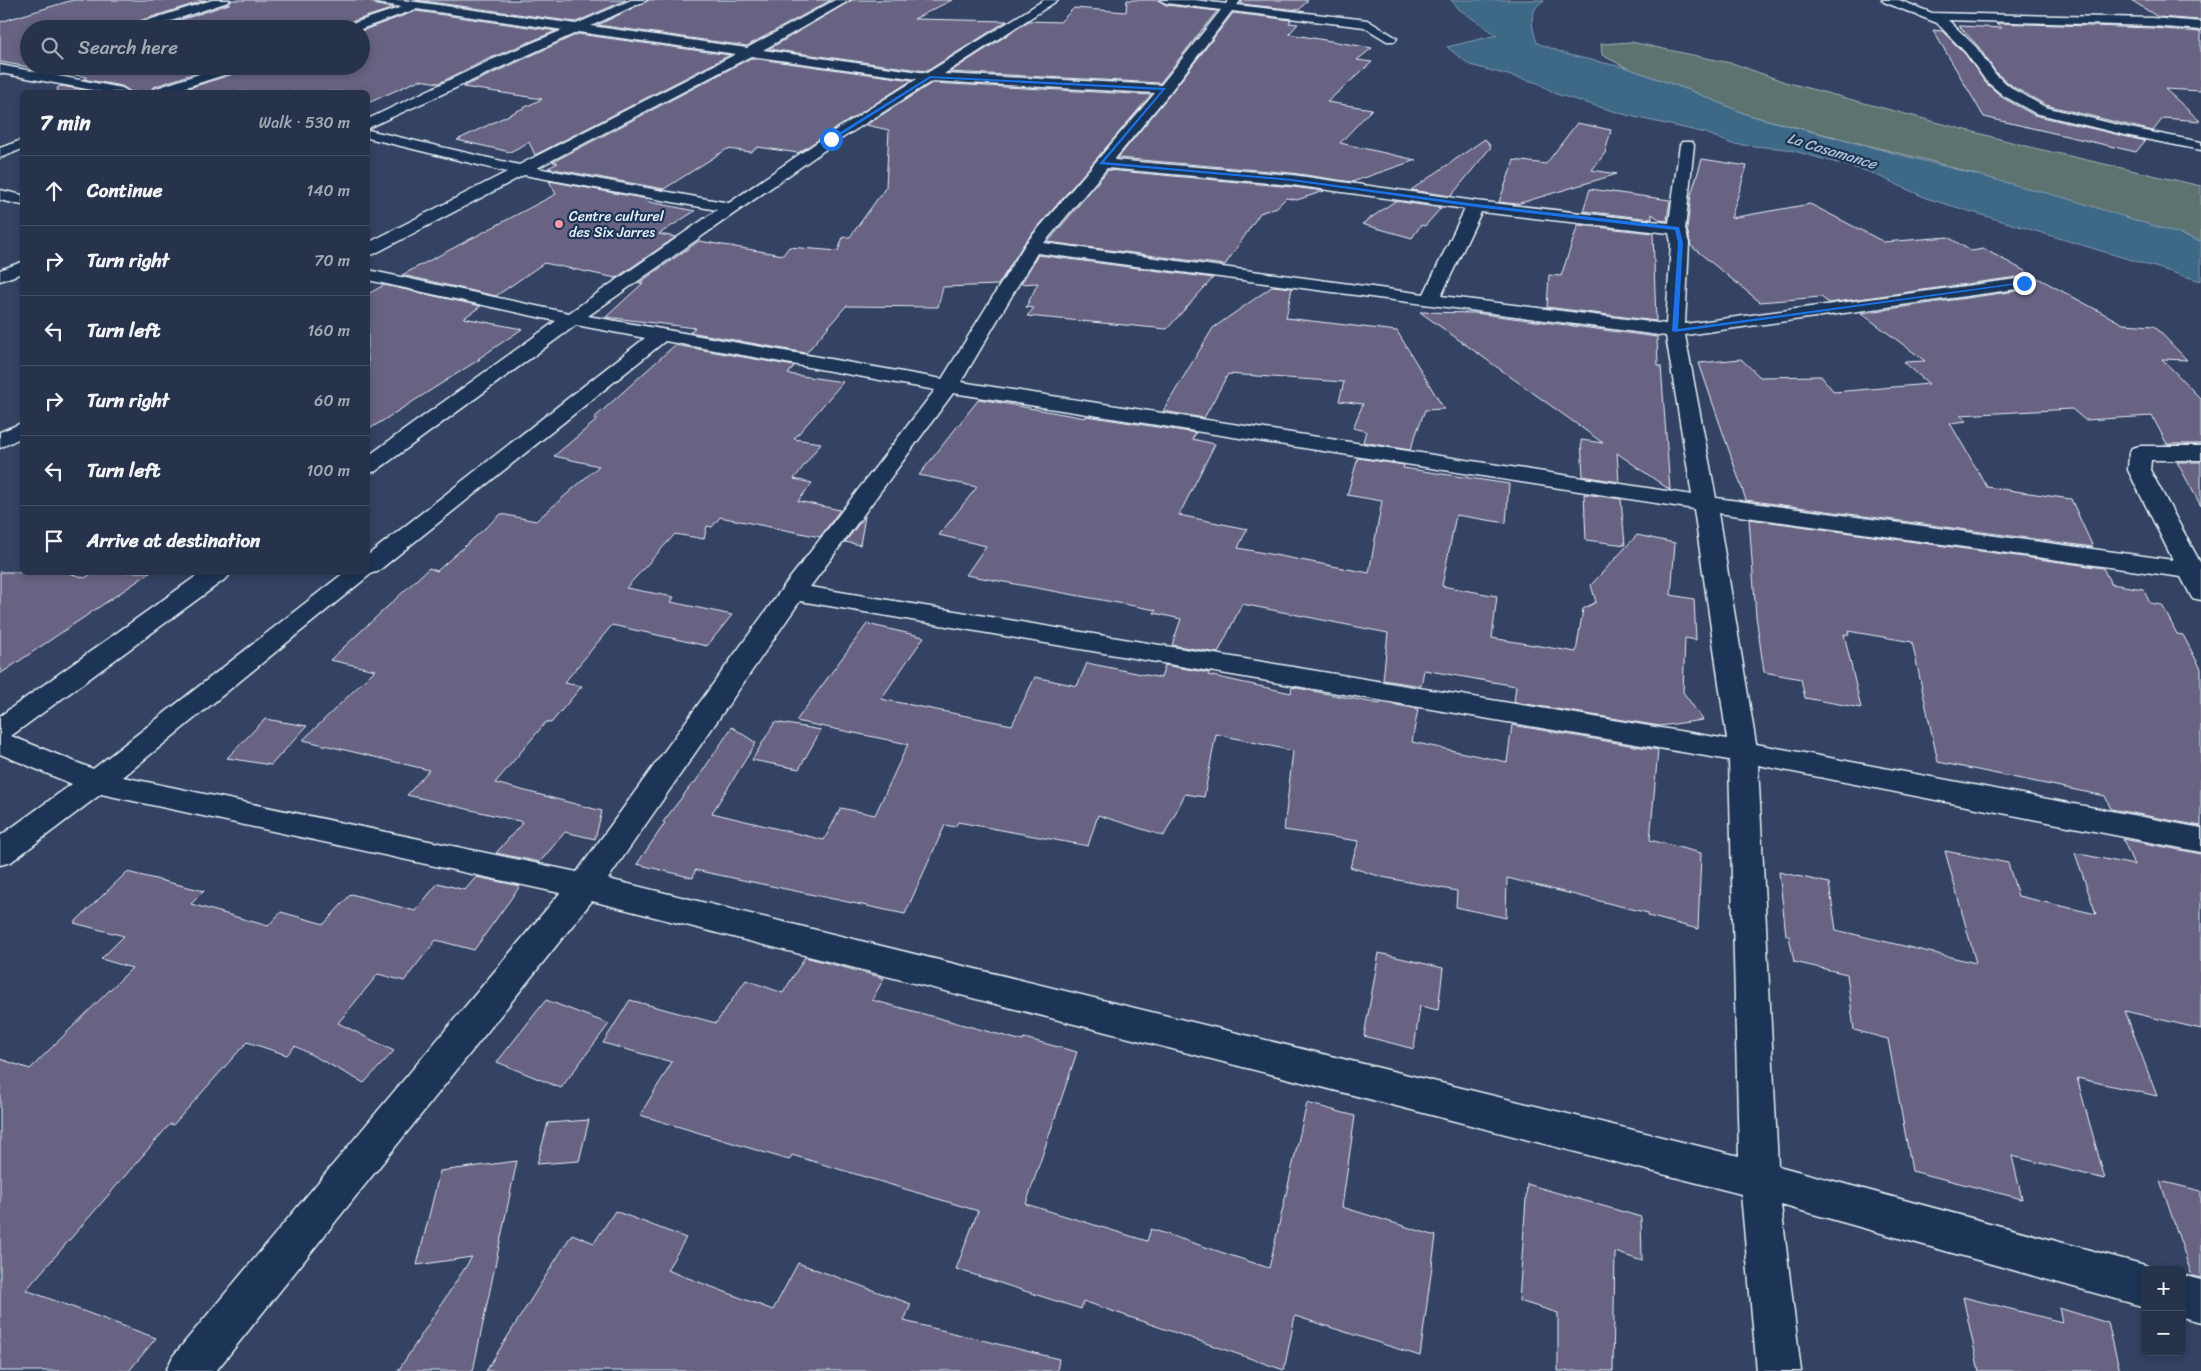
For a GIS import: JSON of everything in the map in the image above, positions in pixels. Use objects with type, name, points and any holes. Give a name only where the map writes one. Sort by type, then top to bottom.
[{"type":"street","points":[[162,20],[224,0]]},
{"type":"street","points":[[376,0],[930,77],[1165,89]]},
{"type":"street","points":[[370,22],[434,0]]},
{"type":"street","points":[[370,123],[494,64],[641,0]]},
{"type":"street","points":[[370,249],[751,51],[844,0]]},
{"type":"street","points":[[370,465],[572,319],[831,139],[1052,0]]},
{"type":"street","points":[[1166,0],[1232,4],[1367,24],[1391,38]]},
{"type":"street","points":[[1888,0],[1940,20],[1971,50],[1991,78],[2009,93],[2040,110],[2130,132],[2201,146]]},
{"type":"street","points":[[188,1371],[585,886],[793,592],[948,386],[1032,247],[1165,89],[1232,4]]},
{"type":"street","points":[[1928,16],[2152,22],[2201,26]]},
{"type":"street","points":[[5,73],[20,66]]},
{"type":"street","points":[[5,73],[110,90]]},
{"type":"street","points":[[165,90],[210,75]]},
{"type":"street","points":[[370,134],[520,170],[731,208]]},
{"type":"street","points":[[0,153],[20,145]]},
{"type":"street","points":[[1687,145],[1677,228],[1680,243],[1675,331],[1705,504],[1743,752],[1760,1180],[1779,1371]]},
{"type":"street","points":[[1101,163],[1292,180],[1476,206],[1677,228]]},
{"type":"street","points":[[0,195],[20,200]]},
{"type":"street","points":[[1430,300],[1476,206]]},
{"type":"street","points":[[1032,247],[1675,331],[2024,283]]},
{"type":"street","points":[[0,276],[20,268]]},
{"type":"street","points":[[370,275],[660,336],[948,386],[1705,504],[2195,571]]},
{"type":"street","points":[[370,565],[660,336]]},
{"type":"street","points":[[0,441],[20,430]]},
{"type":"street","points":[[2201,453],[2140,453],[2139,470],[2195,571],[2201,592]]},
{"type":"street","points":[[0,730],[215,575]]},
{"type":"street","points":[[0,853],[96,782],[357,575]]},
{"type":"street","points":[[793,592],[1743,752],[2201,840]]},
{"type":"street","points":[[0,743],[96,782],[585,886],[1760,1180],[2141,1285]]},
{"type":"street","points":[[2186,1297],[2201,1301]]},
{"type":"green space","points":[[1631,42],[1735,64],[1785,82],[2034,148],[2201,186],[2201,241],[1930,161],[1748,115],[1689,90],[1627,68],[1602,55],[1601,44]]},
{"type":"water","name":"La Casamance","points":[[1451,0],[1544,0],[1535,9],[1532,20],[1537,43],[1569,55],[1627,68],[1689,90],[1748,115],[2069,199],[2201,241],[2201,281],[1926,198],[1870,172],[1787,149],[1732,144],[1706,133],[1630,116],[1556,94],[1538,83],[1470,65],[1447,47],[1497,35],[1460,10]]},
{"type":"building","points":[[73,0],[206,0],[142,20],[20,20],[20,65],[0,62],[0,22]]},
{"type":"building","points":[[232,0],[369,0],[377,5],[394,8],[356,20],[181,20],[229,4]]},
{"type":"building","points":[[416,0],[626,0],[576,22]]},
{"type":"building","points":[[649,0],[831,0],[747,46],[598,25]]},
{"type":"building","points":[[852,0],[952,0],[914,19],[1007,21],[927,71],[769,49]]},
{"type":"building","points":[[1127,0],[1158,0],[1166,5],[1217,11],[1160,83],[950,72],[1029,21],[1060,22],[1074,8],[1126,12]]},
{"type":"building","points":[[1243,0],[1308,0],[1299,10],[1241,4]]},
{"type":"building","points":[[2131,0],[2201,0],[2201,20],[2158,17]]},
{"type":"building","points":[[416,11],[556,31],[488,59],[439,83],[419,80],[370,102],[370,90],[182,90],[230,75],[370,75],[370,28]]},
{"type":"building","points":[[1233,13],[1291,20],[1289,23],[1298,24],[1289,34],[1372,48],[1357,60],[1372,62],[1327,102],[1372,109],[1340,143],[1416,160],[1352,182],[1292,173],[1118,158]]},
{"type":"building","points":[[1996,23],[2152,28],[2201,32],[2201,91],[2165,89],[2200,121],[2163,118],[2153,131],[2046,105],[2015,88],[1997,74],[1978,46],[1959,26],[2002,28]]},
{"type":"building","points":[[1933,30],[1942,31],[1965,54],[1985,82],[2003,98],[2034,115],[2145,141],[2136,152],[1984,117]]},
{"type":"building","points":[[578,34],[730,55],[535,155],[529,142],[510,152],[457,140],[542,99],[463,87]]},
{"type":"building","points":[[751,58],[912,80],[798,153],[758,147],[751,152],[727,149],[664,189],[548,168],[558,163],[553,162]]},
{"type":"building","points":[[75,75],[189,75],[153,87],[151,90],[128,90],[122,86],[83,79],[87,77]]},
{"type":"building","points":[[932,83],[1151,95],[1025,242],[998,285],[943,287],[938,307],[846,306],[806,353],[690,332],[695,328],[606,317],[643,283],[639,283],[699,241],[783,255],[789,247],[838,251],[843,237],[850,237],[886,187],[889,130],[866,125]]},
{"type":"building","points":[[61,86],[84,90],[58,90],[57,88]]},
{"type":"building","points":[[1577,123],[1611,130],[1605,153],[1592,170],[1617,174],[1517,204],[1499,202],[1514,160],[1546,164]]},
{"type":"building","points":[[1485,139],[1491,147],[1451,196],[1411,190]]},
{"type":"building","points":[[1702,159],[1747,166],[1731,218],[1810,204],[1884,242],[1948,237],[1971,251],[1984,249],[2123,324],[2154,326],[2187,360],[2162,359],[2201,399],[2201,444],[2167,444],[2152,416],[2085,420],[2072,409],[1960,415],[1967,421],[1950,423],[1987,487],[2071,499],[2093,547],[1746,500],[1699,363],[1741,359],[1760,377],[1821,376],[1834,392],[1929,384],[1904,362],[1925,361],[1861,313],[2030,289],[2035,283],[2032,278],[2024,276],[1829,303],[1821,297],[1760,302],[1691,246],[1687,229],[1691,195]]},
{"type":"building","points":[[1108,170],[1324,191],[1297,200],[1286,198],[1277,207],[1260,213],[1225,265],[1048,242]]},
{"type":"building","name":"Centre culturel des Six Jarres","points":[[549,181],[647,199],[645,201],[695,211],[659,234],[676,237],[616,278],[544,263],[496,296],[402,275],[556,194]]},
{"type":"building","points":[[1590,189],[1670,200],[1667,221],[1660,220],[1652,214],[1652,219],[1583,211]]},
{"type":"building","points":[[1395,201],[1441,208],[1425,226],[1421,225],[1412,238],[1362,224]]},
{"type":"building","points":[[1578,225],[1653,233],[1656,321],[1547,307],[1549,275],[1561,276]]},
{"type":"building","points":[[1038,255],[1213,278],[1167,329],[1027,316],[1034,308],[1026,307],[1038,283],[1021,284]]},
{"type":"building","points":[[384,285],[481,306],[464,318],[522,329],[478,359],[480,359],[370,429],[370,293]]},
{"type":"building","points":[[1273,286],[1292,288],[1286,318],[1397,331],[1444,409],[1425,410],[1410,450],[1363,442],[1366,431],[1353,428],[1363,404],[1339,401],[1344,382],[1228,374],[1204,418],[1163,411],[1213,328]]},
{"type":"building","points":[[1420,312],[1475,313],[1657,337],[1658,366],[1661,366],[1670,490],[1617,453],[1619,482],[1583,476],[1581,440],[1603,443]]},
{"type":"building","points":[[675,345],[794,366],[788,374],[843,382],[794,439],[821,443],[794,479],[812,483],[798,501],[840,510],[820,537],[720,517],[712,527],[707,526],[704,539],[675,534],[626,588],[674,597],[671,602],[732,615],[707,646],[612,625],[564,683],[582,686],[551,723],[546,722],[495,783],[602,811],[595,839],[565,832],[540,862],[496,853],[523,822],[407,795],[429,770],[303,740],[375,670],[330,660],[429,568],[437,571],[501,514],[536,521],[599,466],[554,456],[598,419],[593,419]]},
{"type":"building","points":[[979,399],[1085,418],[1086,416],[1196,433],[1192,439],[1215,444],[1179,515],[1247,529],[1238,548],[1369,573],[1382,501],[1347,495],[1358,458],[1404,465],[1403,468],[1509,484],[1506,523],[1456,515],[1442,586],[1497,596],[1492,638],[1576,652],[1583,609],[1596,602],[1591,585],[1637,535],[1675,543],[1671,595],[1694,599],[1696,640],[1685,638],[1683,692],[1703,720],[1660,726],[1514,702],[1516,686],[1424,670],[1421,686],[1383,680],[1388,633],[1242,604],[1218,653],[1172,645],[1181,619],[1154,613],[1156,610],[966,575],[986,546],[939,535],[977,487],[919,475]]},
{"type":"building","points":[[2177,462],[2201,462],[2201,506]]},
{"type":"building","points":[[1584,494],[1621,499],[1625,545],[1586,540]]},
{"type":"building","points":[[865,516],[860,545],[845,542]]},
{"type":"building","points":[[1749,519],[2103,568],[2111,584],[2143,589],[2150,603],[2162,605],[2177,634],[2183,635],[2201,669],[2201,826],[2111,809],[2105,796],[1938,762],[1912,642],[1848,631],[1849,635],[1844,634],[1861,708],[1805,698],[1801,679],[1764,672],[1756,616]]},
{"type":"building","points":[[0,572],[20,572],[20,575],[76,575],[85,578],[90,575],[147,575],[0,674]]},
{"type":"building","points":[[867,624],[924,637],[881,699],[1012,725],[1035,677],[1077,686],[1087,663],[1161,678],[1165,665],[1209,673],[1208,675],[1291,693],[1292,687],[1380,704],[1380,702],[1418,709],[1412,742],[1507,762],[1512,725],[1658,750],[1650,840],[1701,853],[1698,929],[1648,916],[1648,913],[1507,878],[1506,918],[1456,907],[1457,891],[1382,877],[1350,867],[1359,841],[1284,830],[1293,751],[1216,734],[1204,797],[1185,794],[1164,836],[1098,815],[1088,846],[958,822],[955,827],[945,825],[905,914],[695,870],[693,878],[637,864],[665,823],[663,822],[692,784],[694,784],[732,727],[756,743],[712,813],[824,840],[841,808],[875,815],[908,744],[796,721]]},
{"type":"building","points":[[265,719],[307,726],[271,765],[227,758]]},
{"type":"building","points":[[775,722],[821,730],[799,769],[752,760]]},
{"type":"building","points":[[2123,839],[2201,854],[2201,1029],[2125,1011],[2157,1096],[2077,1078],[2105,1179],[2012,1156],[2022,1199],[1912,1171],[1888,1039],[1854,1030],[1847,974],[1794,962],[1789,936],[1786,935],[1779,872],[1829,883],[1836,930],[1976,963],[1945,851],[2008,863],[2018,896],[2096,914],[2075,853],[2134,865]]},
{"type":"building","points":[[127,872],[204,891],[191,904],[268,926],[281,912],[324,924],[351,894],[415,911],[438,883],[465,890],[476,877],[520,886],[474,950],[436,940],[404,981],[378,974],[338,1023],[394,1051],[364,1083],[295,1046],[287,1055],[247,1042],[173,1125],[170,1124],[26,1290],[156,1338],[129,1371],[0,1371],[0,1059],[30,1069],[132,968],[101,959],[124,936],[74,923]]},
{"type":"building","points":[[1379,953],[1443,968],[1438,1010],[1420,1006],[1414,1049],[1364,1036]]},
{"type":"building","points":[[805,957],[884,978],[872,1000],[1023,1041],[1024,1038],[1077,1052],[1026,1204],[1147,1241],[1151,1229],[1269,1268],[1307,1103],[1355,1116],[1342,1207],[1436,1236],[1420,1356],[1295,1316],[1284,1370],[1083,1301],[1081,1309],[956,1269],[978,1211],[792,1155],[789,1160],[640,1115],[672,1062],[603,1043],[630,1000],[716,1023],[746,980],[783,993]]},
{"type":"building","points":[[546,1000],[609,1024],[561,1088],[497,1062]]},
{"type":"building","points":[[589,1120],[579,1161],[537,1164],[548,1123]]},
{"type":"building","points":[[517,1161],[473,1371],[398,1371],[472,1257],[417,1265],[440,1171]]},
{"type":"building","points":[[2160,1181],[2201,1191],[2201,1278],[2192,1276]]},
{"type":"building","points":[[1527,1184],[1641,1217],[1642,1261],[1615,1252],[1613,1371],[1558,1371],[1558,1313],[1519,1301]]},
{"type":"building","points":[[615,1211],[686,1238],[667,1270],[773,1310],[798,1263],[911,1304],[904,1321],[1059,1359],[1057,1371],[486,1371],[572,1234],[594,1243]]},
{"type":"building","points":[[1963,1297],[2062,1322],[2059,1308],[2108,1323],[2120,1371],[1979,1371]]},
{"type":"place","name":"Centre culturel des Six Jarres","points":[[559,224]]},
{"type":"route","points":[[831,139],[930,77],[1165,89],[1101,163],[1292,180],[1476,206],[1677,228],[1680,243],[1675,331],[2024,283]]}]
